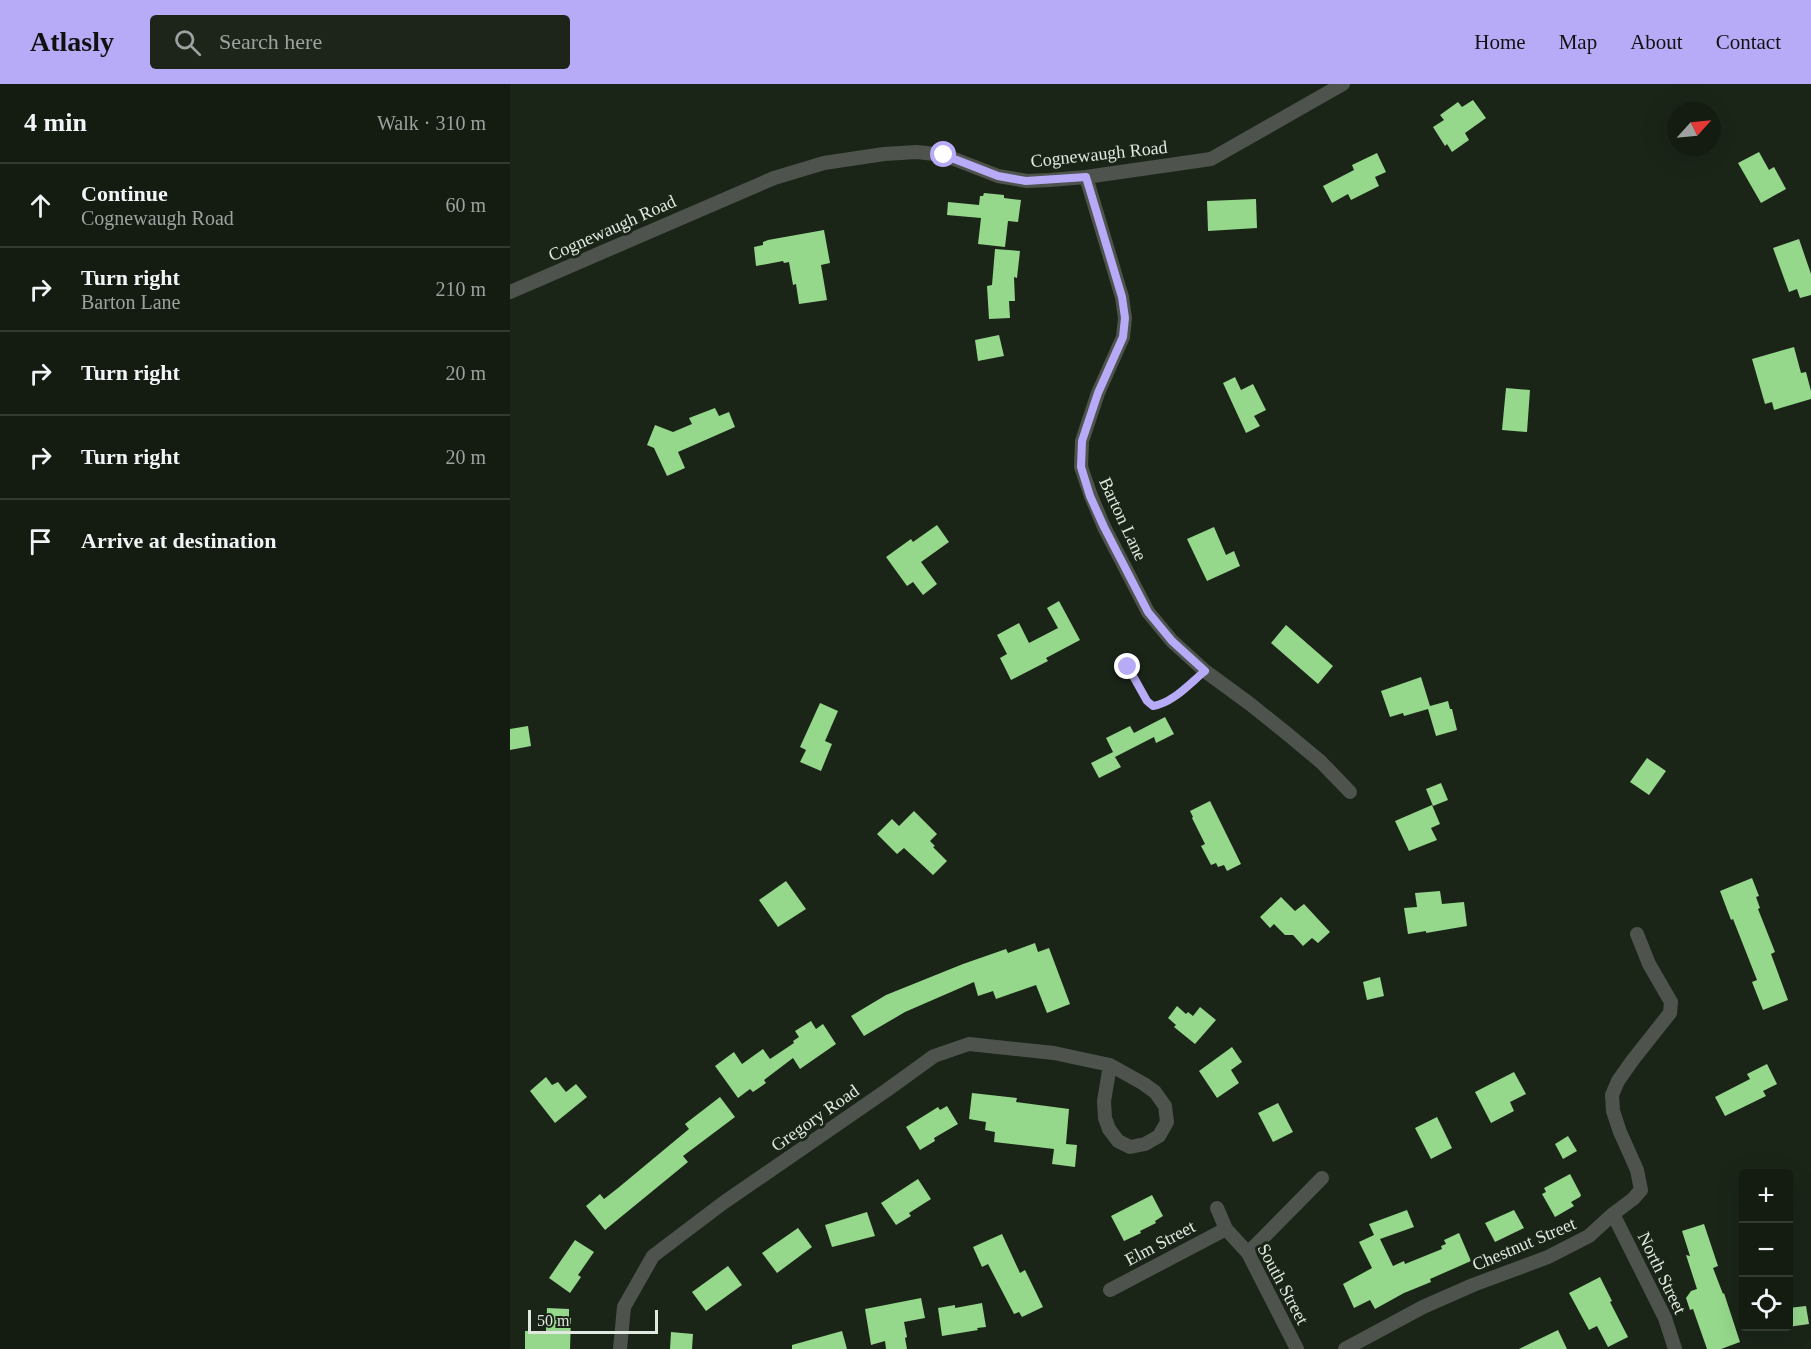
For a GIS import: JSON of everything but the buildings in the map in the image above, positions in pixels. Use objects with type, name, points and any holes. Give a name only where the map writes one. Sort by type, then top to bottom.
[{"type":"street","name":"Cognewaugh Road","points":[[510,292],[765,182],[824,163],[884,153],[916,152],[944,155],[998,176],[1026,181],[1086,177],[1210,159],[1343,84]]},
{"type":"street","name":"Barton Lane","points":[[1086,177],[1122,297],[1125,318],[1123,337],[1098,393],[1082,441],[1081,467],[1090,496],[1148,612],[1172,641],[1205,671],[1250,704],[1321,762],[1350,792]]},
{"type":"street","name":"Chestnut Street","points":[[1345,1349],[1423,1307],[1473,1285],[1548,1257],[1589,1236],[1634,1199],[1641,1190],[1637,1170],[1613,1111],[1612,1095],[1618,1081],[1670,1013],[1671,1002],[1637,934]]},
{"type":"street","name":"Gregory Road","points":[[620,1349],[624,1307],[653,1256],[723,1203],[934,1056],[969,1044],[1054,1053],[1110,1065],[1155,1092],[1165,1106],[1167,1122],[1159,1136],[1145,1144],[1130,1147],[1118,1141],[1109,1129],[1105,1118],[1104,1101],[1110,1065]]},
{"type":"street","points":[[1248,1253],[1322,1178]]},
{"type":"street","name":"South Street","points":[[1217,1208],[1226,1229],[1248,1253],[1297,1349]]},
{"type":"street","name":"North Street","points":[[1613,1214],[1665,1318],[1675,1349]]},
{"type":"street","name":"Elm Street","points":[[1110,1290],[1226,1229]]},
{"type":"lane","points":[[1128,667],[1147,701],[1153,706],[1170,699],[1205,671]]},
{"type":"route","points":[[944,155],[998,176],[1026,181],[1086,177],[1122,297],[1125,318],[1123,337],[1098,393],[1082,441],[1081,467],[1090,496],[1104,527],[1148,612],[1172,641],[1205,671],[1170,699],[1153,706],[1147,701],[1128,667]]}]
